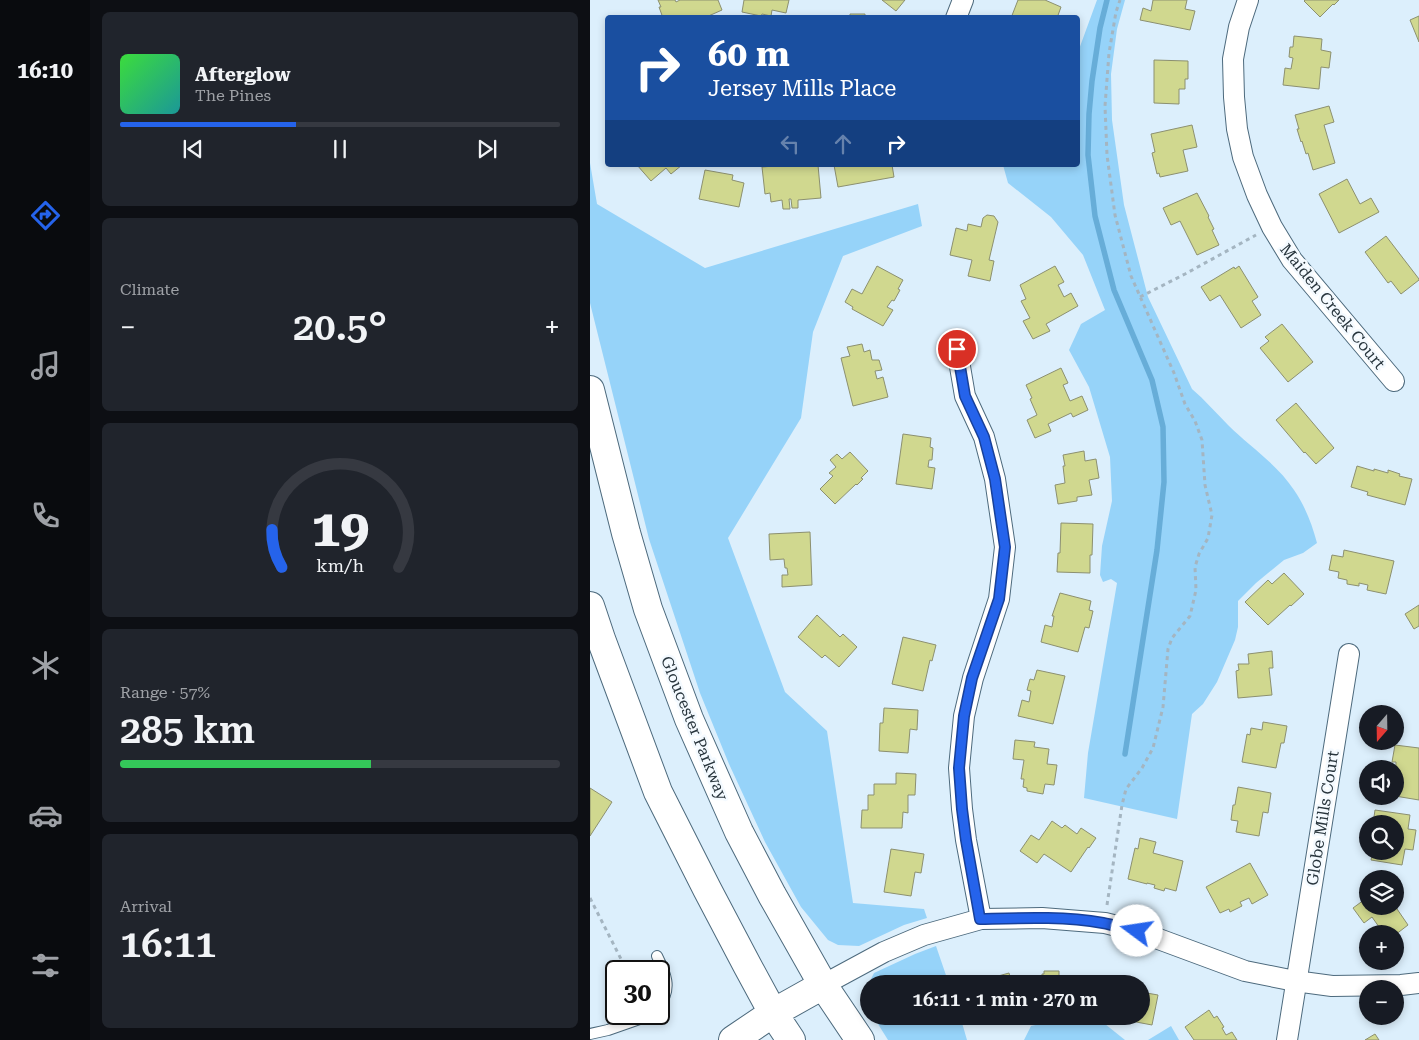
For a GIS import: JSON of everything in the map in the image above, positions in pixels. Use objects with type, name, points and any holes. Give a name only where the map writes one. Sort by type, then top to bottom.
[{"type":"main road","name":"Gloucester Parkway","points":[[590,390],[645,600],[689,719],[739,832],[772,895],[823,985],[860,1040]]},
{"type":"main road","points":[[590,606],[658,792],[773,1013],[791,1040]]},
{"type":"main road","points":[[733,1040],[773,1013],[823,985]]},
{"type":"street","points":[[957,15],[963,0]]},
{"type":"street","name":"Maiden Creek Court","points":[[1248,0],[1239,27],[1233,59],[1234,97],[1237,129],[1243,157],[1257,195],[1272,227],[1292,260],[1394,381]]},
{"type":"street","points":[[957,349],[965,396],[984,437],[995,479],[1005,547],[999,599],[972,678],[964,716],[959,768],[965,832],[980,919]]},
{"type":"street","name":"Globe Mills Court","points":[[1287,1040],[1349,654]]},
{"type":"street","points":[[823,985],[884,952],[924,935],[980,919],[1042,918],[1105,923],[1137,931],[1245,971],[1295,981],[1332,986],[1401,985],[1419,982]]},
{"type":"lane","points":[[657,956],[659,960]]},
{"type":"lane","points":[[590,1034],[622,1025]]},
{"type":"path","points":[[1105,923],[1126,789],[1142,768],[1153,748],[1163,707],[1168,650],[1172,638],[1190,616],[1196,590],[1195,566],[1208,538],[1212,515],[1203,469],[1202,440],[1195,421],[1184,404],[1174,373],[1130,276],[1115,214],[1107,155],[1105,106],[1109,53],[1120,0]]},
{"type":"path","points":[[1140,297],[1272,227]]},
{"type":"path","points":[[590,898],[622,960]]},
{"type":"shaded area","points":[[1097,0],[1125,0],[1117,29],[1111,74],[1112,120],[1124,205],[1148,297],[1192,389],[1287,481],[1305,509],[1317,543],[1303,553],[1284,560],[1238,601],[1238,627],[1235,640],[1217,682],[1203,704],[1192,714],[1177,819],[1084,798],[1088,753],[1117,583],[1111,579],[1103,582],[1100,575],[1102,546],[1112,501],[1110,457],[1089,387],[1069,350],[1081,324],[1105,310],[1083,255],[1051,217],[1008,183],[1004,167],[1080,167],[1080,47]]},
{"type":"shaded area","points":[[590,163],[597,204],[705,268],[918,204],[922,226],[843,256],[813,332],[801,418],[728,538],[785,692],[827,731],[853,903],[924,909],[927,918],[904,925],[859,946],[838,945],[828,940],[801,907],[765,842],[729,764],[700,693],[649,539],[590,303]]},
{"type":"shaded area","points":[[936,946],[946,975],[873,975],[874,973]]},
{"type":"shaded area","points":[[879,1025],[963,1025],[967,1040],[888,1040]]},
{"type":"shaded area","points":[[1106,1025],[1125,1040],[1024,1040],[1031,1026]]},
{"type":"shaded area","points":[[1171,1026],[1179,1040],[1148,1040]]},
{"type":"building","points":[[658,0],[675,0],[676,2],[680,0],[718,0],[722,10],[711,15],[662,15],[659,7],[661,7]]},
{"type":"building","points":[[744,0],[789,0],[786,13],[772,10],[771,15],[756,15],[742,12]]},
{"type":"building","points":[[882,0],[905,0],[896,11]]},
{"type":"building","points":[[1018,0],[1045,0],[1061,7],[1058,15],[1012,15]]},
{"type":"building","points":[[1153,0],[1187,0],[1185,9],[1195,11],[1190,30],[1140,20],[1143,8],[1151,11]]},
{"type":"building","points":[[1305,0],[1339,0],[1320,17]]},
{"type":"building","points":[[1419,16],[1419,42],[1410,20]]},
{"type":"building","points":[[1294,36],[1322,39],[1321,50],[1331,52],[1329,68],[1321,67],[1319,89],[1283,85],[1285,68],[1291,69],[1293,58],[1289,57],[1290,47],[1293,47]]},
{"type":"building","points":[[1154,60],[1188,61],[1188,79],[1185,79],[1185,89],[1179,89],[1179,104],[1154,103]]},
{"type":"building","points":[[1329,106],[1334,122],[1324,125],[1335,163],[1313,170],[1308,153],[1306,154],[1301,142],[1295,115]]},
{"type":"building","points":[[1192,125],[1197,147],[1183,150],[1188,171],[1160,177],[1159,173],[1157,174],[1152,153],[1155,152],[1151,134]]},
{"type":"building","points":[[639,167],[680,167],[671,174],[666,168],[651,181]]},
{"type":"building","points":[[762,167],[818,167],[821,198],[798,200],[798,208],[792,208],[791,199],[789,199],[790,209],[783,209],[782,200],[771,202],[770,193],[765,194]]},
{"type":"building","points":[[834,167],[892,167],[894,177],[838,187]]},
{"type":"building","points":[[705,170],[733,175],[732,180],[744,183],[739,207],[699,199]]},
{"type":"building","points":[[1347,179],[1360,204],[1371,198],[1379,212],[1339,233],[1319,194]]},
{"type":"building","points":[[1197,193],[1209,216],[1214,229],[1212,230],[1219,245],[1197,255],[1180,221],[1171,225],[1163,208]]},
{"type":"building","points":[[987,215],[994,216],[998,222],[989,260],[994,261],[990,281],[968,276],[972,260],[950,255],[956,228],[967,231],[968,224],[981,227],[983,218]]},
{"type":"building","points":[[1386,236],[1419,279],[1401,294],[1391,281],[1388,283],[1365,252]]},
{"type":"building","points":[[877,266],[903,280],[894,301],[892,300],[887,307],[893,310],[883,326],[852,309],[853,307],[845,302],[852,289],[862,294]]},
{"type":"building","points":[[1055,266],[1064,282],[1058,285],[1064,297],[1071,293],[1078,306],[1046,324],[1050,331],[1033,339],[1023,321],[1030,318],[1021,301],[1026,299],[1020,285]]},
{"type":"building","points":[[1239,266],[1258,297],[1252,301],[1261,315],[1241,328],[1220,295],[1210,301],[1201,287],[1234,267],[1235,269]]},
{"type":"building","points":[[1282,324],[1313,362],[1288,382],[1260,348],[1269,341],[1265,337]]},
{"type":"building","points":[[862,344],[864,352],[870,350],[872,360],[879,360],[882,370],[875,371],[877,379],[883,377],[888,397],[853,406],[841,358],[850,356],[847,347]]},
{"type":"building","points":[[1061,368],[1068,383],[1063,385],[1070,401],[1082,396],[1088,410],[1073,417],[1071,413],[1048,424],[1051,431],[1035,438],[1027,420],[1037,415],[1026,385]]},
{"type":"building","points":[[1296,403],[1334,448],[1316,464],[1276,420]]},
{"type":"building","points":[[903,434],[931,438],[930,447],[933,448],[932,460],[929,460],[928,467],[935,468],[932,489],[896,484]]},
{"type":"building","points":[[1084,451],[1085,461],[1096,459],[1099,478],[1089,480],[1092,495],[1077,497],[1077,501],[1058,504],[1055,485],[1065,483],[1063,455]]},
{"type":"building","points":[[850,452],[868,471],[857,485],[835,504],[820,489],[833,476],[829,473],[836,467],[830,460],[837,454],[842,459]]},
{"type":"building","points":[[1357,466],[1388,473],[1388,470],[1400,474],[1399,476],[1412,479],[1405,505],[1367,495],[1368,492],[1351,487]]},
{"type":"building","points":[[1061,523],[1093,524],[1090,573],[1057,572]]},
{"type":"building","points":[[810,532],[812,585],[782,587],[782,575],[788,575],[787,568],[785,568],[784,559],[770,560],[769,534]]},
{"type":"building","points":[[1344,550],[1394,561],[1386,594],[1367,590],[1368,585],[1359,583],[1359,586],[1347,584],[1347,580],[1338,578],[1339,572],[1329,570],[1332,555],[1343,557]]},
{"type":"building","points":[[1284,573],[1304,594],[1268,625],[1245,602],[1268,580],[1272,584]]},
{"type":"building","points":[[1060,593],[1091,601],[1089,610],[1093,611],[1089,628],[1085,627],[1078,652],[1041,642],[1045,625],[1052,627],[1054,616],[1052,616]]},
{"type":"building","points":[[1419,605],[1419,626],[1414,629],[1405,614]]},
{"type":"building","points":[[817,615],[840,637],[843,634],[857,647],[839,667],[825,655],[822,658],[798,637]]},
{"type":"building","points":[[903,637],[936,645],[932,661],[930,660],[923,691],[892,684]]},
{"type":"building","points":[[1272,651],[1273,668],[1269,668],[1272,695],[1238,698],[1236,671],[1239,670],[1238,664],[1249,664],[1248,654]]},
{"type":"building","points":[[1037,670],[1065,676],[1053,724],[1018,716],[1022,700],[1029,702],[1031,691],[1027,690],[1030,679],[1034,680]]},
{"type":"building","points":[[884,708],[918,710],[917,730],[910,729],[908,753],[879,751],[880,723],[883,723]]},
{"type":"building","points":[[1263,722],[1287,726],[1276,768],[1242,762],[1247,734],[1250,735],[1251,728],[1262,730]]},
{"type":"building","points":[[1015,740],[1035,742],[1034,747],[1049,749],[1047,764],[1057,765],[1054,785],[1045,784],[1043,794],[1027,791],[1027,788],[1023,787],[1024,779],[1021,779],[1024,760],[1013,759]]},
{"type":"building","points":[[1404,746],[1419,748],[1419,800],[1404,798],[1404,760],[1392,760],[1394,750],[1404,750]]},
{"type":"building","points":[[896,773],[916,774],[915,795],[908,795],[908,813],[903,812],[902,828],[861,828],[862,810],[868,810],[868,795],[874,795],[874,784],[896,784]]},
{"type":"building","points":[[1238,787],[1271,793],[1268,813],[1263,812],[1259,836],[1236,832],[1238,821],[1231,820]]},
{"type":"building","points":[[590,788],[612,802],[590,836]]},
{"type":"building","points":[[1375,810],[1410,815],[1408,829],[1416,830],[1413,850],[1405,849],[1404,854],[1404,815],[1374,815]]},
{"type":"building","points":[[1052,821],[1062,828],[1065,825],[1077,834],[1081,828],[1096,838],[1071,872],[1044,854],[1037,863],[1020,851],[1031,835],[1039,840]]},
{"type":"building","points":[[1140,838],[1156,842],[1153,853],[1183,861],[1176,891],[1165,888],[1164,891],[1154,888],[1155,885],[1128,879],[1135,848],[1138,849]]},
{"type":"building","points":[[891,849],[924,854],[921,873],[915,872],[911,896],[884,892]]},
{"type":"building","points":[[1371,860],[1403,860],[1402,865]]},
{"type":"building","points":[[1250,863],[1268,895],[1252,904],[1249,898],[1240,902],[1242,906],[1230,912],[1229,909],[1220,913],[1206,887]]},
{"type":"building","points":[[1359,904],[1359,915],[1401,915],[1408,925],[1404,928],[1404,925],[1378,925],[1372,917],[1364,923],[1353,908]]},
{"type":"building","points":[[1044,971],[1059,971],[1059,975],[1042,975]]},
{"type":"building","points":[[1150,994],[1158,995],[1152,1025],[1150,1025]]},
{"type":"building","points":[[1209,1010],[1214,1018],[1217,1016],[1224,1027],[1222,1028],[1226,1035],[1232,1032],[1237,1040],[1194,1040],[1185,1027]]},
{"type":"building","points":[[1375,1034],[1379,1040],[1365,1040]]},
{"type":"waterway","points":[[1107,0],[1100,28],[1089,114],[1088,155],[1095,216],[1114,290],[1152,380],[1163,427],[1164,482],[1157,550],[1125,754]]},
{"type":"route","points":[[957,349],[965,396],[984,437],[995,479],[1005,547],[999,599],[972,678],[964,716],[959,768],[966,840],[980,919],[1042,918],[1083,920],[1137,931]]}]
